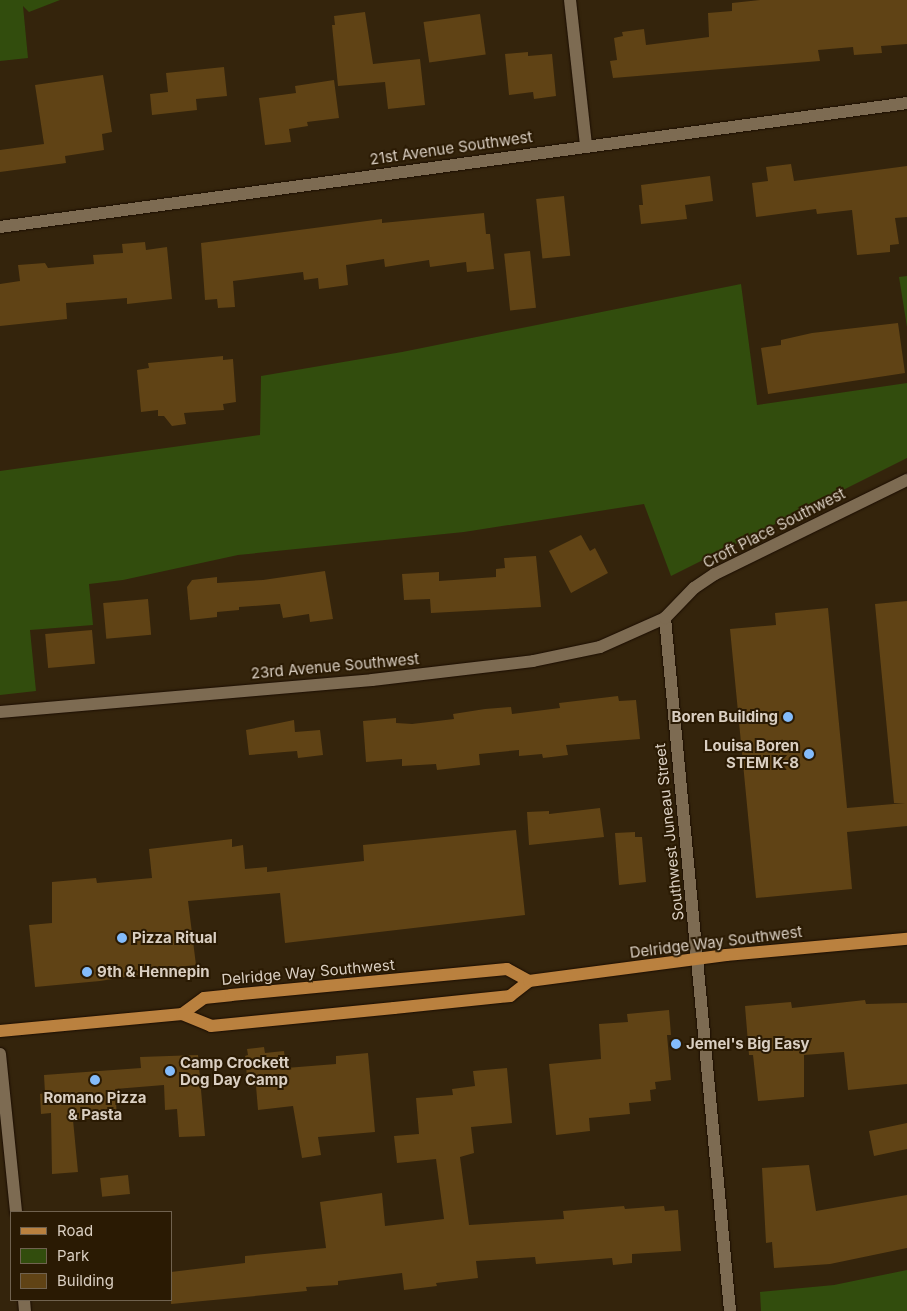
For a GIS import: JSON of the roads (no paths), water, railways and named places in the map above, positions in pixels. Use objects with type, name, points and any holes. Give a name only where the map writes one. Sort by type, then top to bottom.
[{"type":"main road","name":"Delridge Way Southwest","points":[[182,1014],[204,998],[231,995],[507,969],[529,981],[726,955],[907,939]]},
{"type":"main road","points":[[0,1031],[182,1014],[211,1026],[510,996],[529,981]]},
{"type":"street","points":[[570,0],[586,146]]},
{"type":"street","name":"21st Avenue Southwest","points":[[0,227],[907,103]]},
{"type":"street","name":"Croft Place Southwest","points":[[665,618],[694,588],[715,574],[907,480]]},
{"type":"street","name":"23rd Avenue Southwest","points":[[0,712],[372,680],[533,661],[600,647],[665,618]]},
{"type":"street","name":"Southwest Juneau Street","points":[[665,618],[699,960],[730,1311]]},
{"type":"street","points":[[0,1054],[16,1211]]},
{"type":"place","name":"Boren Building","points":[[788,717]]},
{"type":"place","name":"Louisa Boren STEM K-8","points":[[809,754]]},
{"type":"place","name":"Pizza Ritual","points":[[122,938]]},
{"type":"place","name":"9th & Hennepin","points":[[87,972]]},
{"type":"place","name":"Jemel's Big Easy","points":[[676,1044]]},
{"type":"place","name":"Camp Crockett Dog Day Camp","points":[[170,1071]]},
{"type":"place","name":"Romano Pizza & Pasta","points":[[95,1080]]}]
